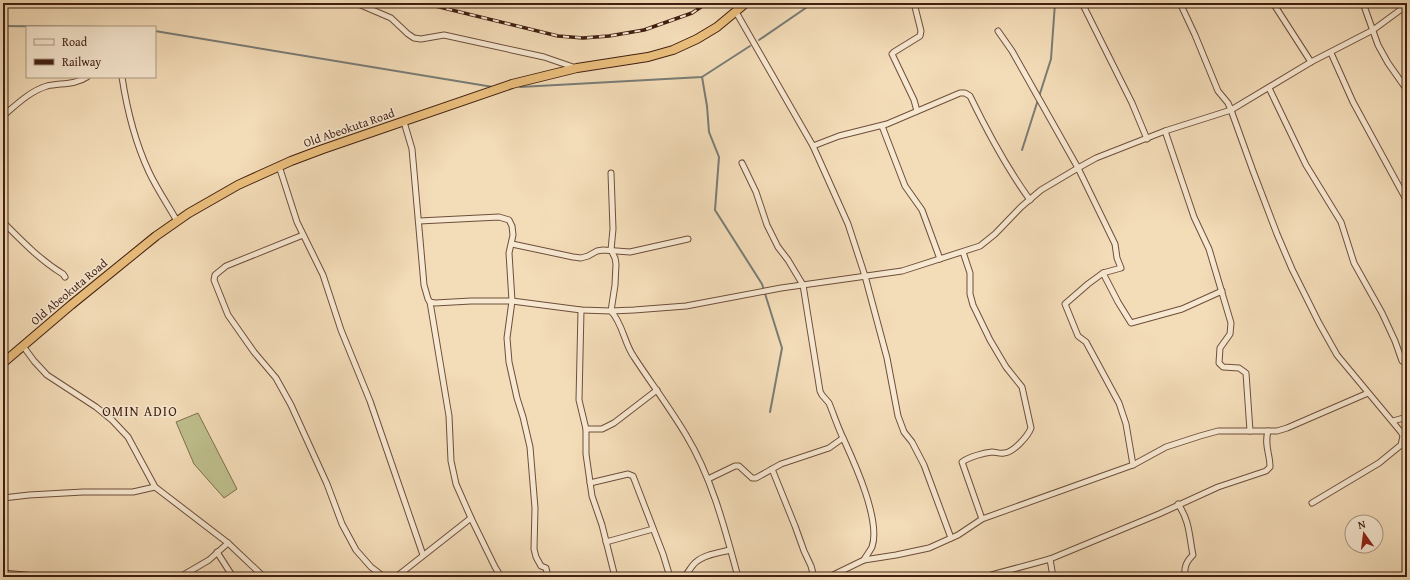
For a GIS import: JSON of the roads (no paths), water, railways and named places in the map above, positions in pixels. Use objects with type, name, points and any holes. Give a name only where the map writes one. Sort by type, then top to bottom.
[{"type":"highway","name":"Old Abeokuta Road","points":[[3,363],[71,305],[177,221],[238,185],[279,166],[323,149],[512,84],[577,68],[648,57],[673,50],[697,39],[717,26],[746,3]]},
{"type":"street","points":[[356,3],[391,18],[414,38],[421,39],[444,35],[544,57],[577,68]]},
{"type":"street","points":[[914,3],[921,31],[920,36],[892,54],[914,100],[917,111]]},
{"type":"street","points":[[1180,3],[1218,91],[1228,103],[1292,269],[1319,323],[1337,355],[1393,421],[1403,436]]},
{"type":"street","points":[[1273,3],[1311,62]]},
{"type":"street","points":[[1363,3],[1378,45],[1388,63],[1407,90]]},
{"type":"street","points":[[430,302],[512,300],[580,310],[610,311],[686,306],[803,285],[902,271],[980,246],[995,234],[1041,190],[1078,168],[1096,158],[1165,131],[1231,110],[1311,62],[1373,30],[1407,5]]},
{"type":"street","points":[[1084,7],[1129,97],[1147,139]]},
{"type":"street","points":[[736,12],[812,146],[848,224],[865,276],[887,358],[898,416],[904,432],[912,442],[924,465],[951,538]]},
{"type":"street","points":[[998,31],[1012,51],[1078,168],[1115,244],[1117,258],[1121,268],[1103,273],[1065,304],[1078,336],[1089,346],[1119,403],[1126,424],[1133,465]]},
{"type":"street","points":[[1331,53],[1354,102],[1407,202]]},
{"type":"street","points":[[3,116],[25,97],[40,89],[48,86],[78,81],[85,78]]},
{"type":"street","points":[[122,78],[131,123],[145,161],[150,173],[177,221]]},
{"type":"street","points":[[1269,88],[1306,165],[1341,222],[1354,263],[1382,312],[1402,361],[1407,362]]},
{"type":"street","points":[[812,146],[839,136],[882,126],[960,93],[965,93],[970,96],[1001,158],[1030,200]]},
{"type":"street","points":[[404,122],[412,149],[424,286],[430,302],[449,416],[451,461],[456,484],[471,518],[501,577]]},
{"type":"street","points":[[882,126],[905,186],[922,210],[940,259]]},
{"type":"street","points":[[1165,131],[1194,217],[1209,249],[1231,323],[1230,334],[1220,348],[1219,362],[1223,367],[1239,368],[1246,373],[1250,431]]},
{"type":"street","points":[[742,163],[756,192],[770,231],[778,247],[788,260],[803,285],[820,391],[828,403],[864,486],[873,524],[872,547],[864,560]]},
{"type":"street","points":[[279,166],[294,215],[323,274],[341,330],[370,401],[423,555]]},
{"type":"street","points":[[610,311],[615,285],[615,258],[611,250],[613,229],[612,173]]},
{"type":"street","points":[[419,221],[486,217],[505,218],[509,220],[512,226],[512,244],[509,253],[512,300],[507,338],[509,362],[530,447],[534,508],[534,549],[541,566],[546,568],[548,577]]},
{"type":"street","points":[[3,222],[40,259],[63,274],[65,277]]},
{"type":"street","points":[[304,236],[226,266],[215,275],[214,280],[228,315],[254,352],[276,378],[291,405],[327,484],[342,524],[356,550],[371,567],[384,577]]},
{"type":"street","points":[[512,244],[581,258],[588,256],[597,250],[630,252],[688,239]]},
{"type":"street","points":[[963,252],[970,273],[970,294],[973,305],[990,340],[1006,366],[1022,387],[1032,428],[1011,451],[1004,453],[987,453],[969,458],[962,462],[982,519]]},
{"type":"street","points":[[1103,273],[1118,302],[1132,323],[1182,308],[1222,291]]},
{"type":"street","points":[[580,310],[579,400],[586,429],[586,454],[592,496],[615,577]]},
{"type":"street","points":[[610,311],[616,317],[632,355],[687,436],[702,465],[713,493],[738,577]]},
{"type":"street","points":[[23,346],[47,375],[96,407],[112,420],[128,437],[155,487],[228,543],[264,577]]},
{"type":"street","points":[[586,429],[602,429],[608,426],[657,390]]},
{"type":"street","points":[[830,577],[840,575],[864,560],[929,548],[958,536],[982,519],[1133,465],[1166,447],[1218,431],[1277,431],[1368,392]]},
{"type":"street","points":[[1393,421],[1407,417]]},
{"type":"street","points":[[984,577],[1050,559],[1218,487],[1266,471],[1270,467],[1266,440],[1268,431]]},
{"type":"street","points":[[1312,503],[1379,463],[1401,445],[1403,436],[1407,432]]},
{"type":"street","points":[[708,479],[735,466],[739,466],[752,478],[756,478],[781,464],[829,448],[843,438]]},
{"type":"street","points":[[772,469],[796,526],[814,577]]},
{"type":"street","points":[[590,483],[631,475],[633,476],[670,577]]},
{"type":"street","points":[[3,498],[83,492],[133,492],[155,487]]},
{"type":"street","points":[[1178,504],[1184,513],[1189,526],[1193,555],[1186,563],[1184,570],[1185,577]]},
{"type":"street","points":[[396,577],[471,518]]},
{"type":"street","points":[[606,542],[653,529]]},
{"type":"street","points":[[180,577],[209,560],[228,543]]},
{"type":"street","points":[[684,577],[697,560],[709,555],[730,550]]},
{"type":"street","points":[[217,552],[233,577]]},
{"type":"street","points":[[1050,559],[1053,577]]},
{"type":"street","points":[[3,572],[46,577]]},
{"type":"street","points":[[1404,577],[1407,572]]},
{"type":"waterway","points":[[759,40],[813,3]]},
{"type":"waterway","points":[[1022,150],[1051,59],[1055,3]]},
{"type":"waterway","points":[[3,26],[26,26]]},
{"type":"waterway","points":[[156,31],[493,87]]},
{"type":"waterway","points":[[520,87],[702,77],[750,46]]},
{"type":"waterway","points":[[702,77],[707,106],[709,132],[719,157],[715,210],[762,284],[782,348],[770,412]]},
{"type":"railway","points":[[423,3],[558,36],[583,38],[609,36],[644,30],[692,13],[707,3]]},
{"type":"district","name":"OMIN ADIO","points":[[140,411]]}]
